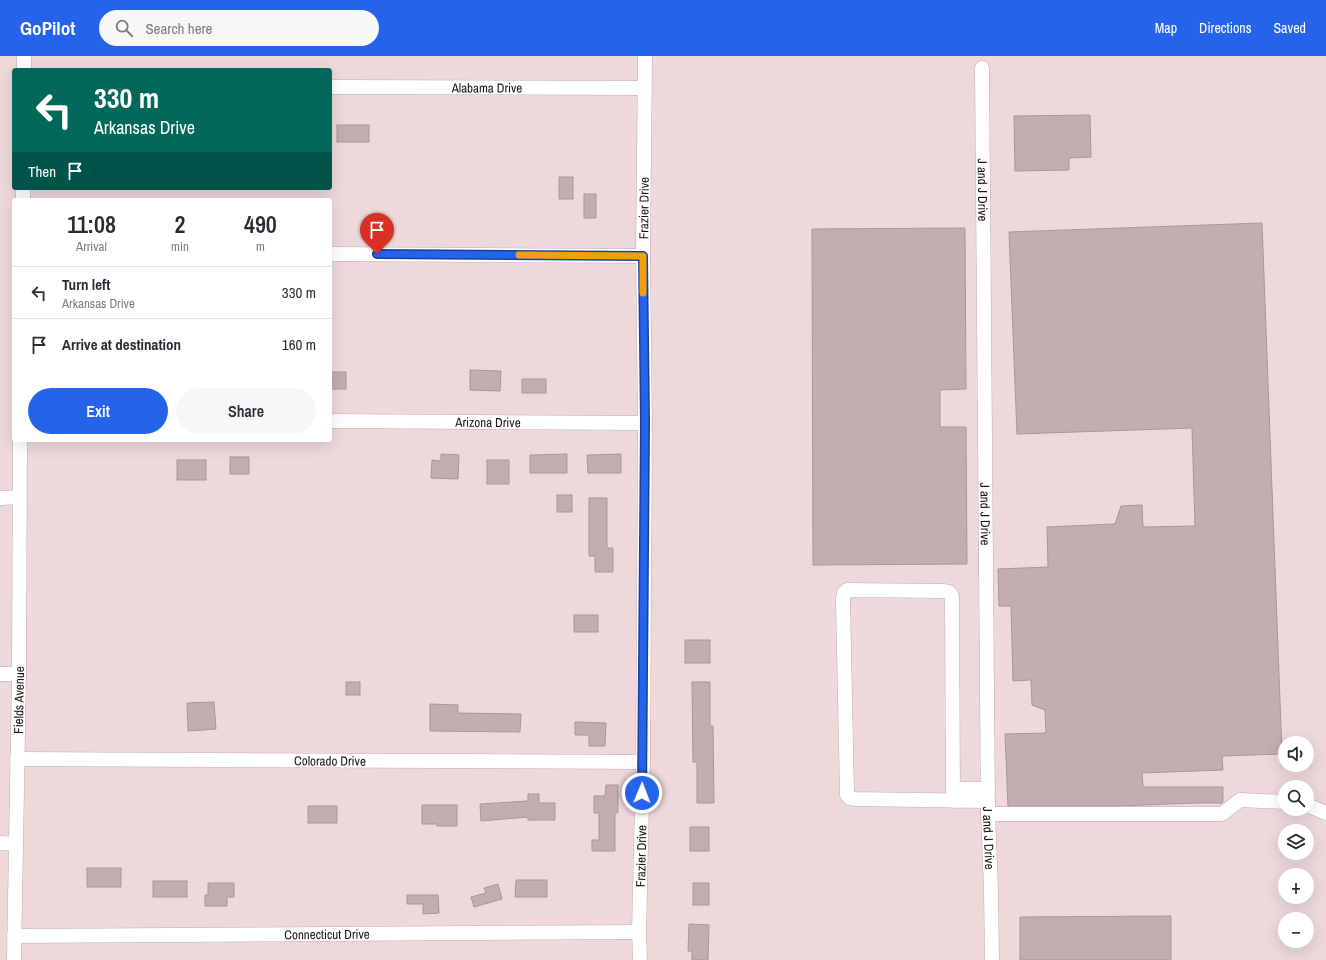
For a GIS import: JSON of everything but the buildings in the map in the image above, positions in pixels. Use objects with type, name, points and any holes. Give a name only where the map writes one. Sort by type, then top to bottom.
[{"type":"street","points":[[24,56],[24,68]]},
{"type":"street","name":"Frazier Drive","points":[[640,960],[639,932],[643,762],[645,423],[643,256],[645,56]]},
{"type":"street","name":"J and J Drive","points":[[982,68],[988,802],[992,889],[992,960]]},
{"type":"street","name":"Alabama Drive","points":[[332,87],[645,88]]},
{"type":"street","points":[[332,254],[643,256]]},
{"type":"street","name":"Arizona Drive","points":[[332,421],[645,423]]},
{"type":"street","name":"Fields Avenue","points":[[14,960],[19,674],[20,442]]},
{"type":"street","points":[[0,498],[20,497]]},
{"type":"street","points":[[953,795],[952,596],[949,592],[943,590],[847,590],[844,592],[843,600],[847,795],[850,798],[953,795],[988,802],[1222,814],[1240,800],[1278,802]]},
{"type":"street","points":[[0,674],[19,674]]},
{"type":"street","name":"Colorado Drive","points":[[17,759],[643,762]]},
{"type":"street","points":[[1314,808],[1326,814]]},
{"type":"street","points":[[0,844],[16,844]]},
{"type":"street","name":"Connecticut Drive","points":[[14,936],[639,932]]},
{"type":"slow traffic","points":[[519,255],[643,256],[643,293]]},
{"type":"route","points":[[377,254],[643,256],[645,423],[642,793]]}]
